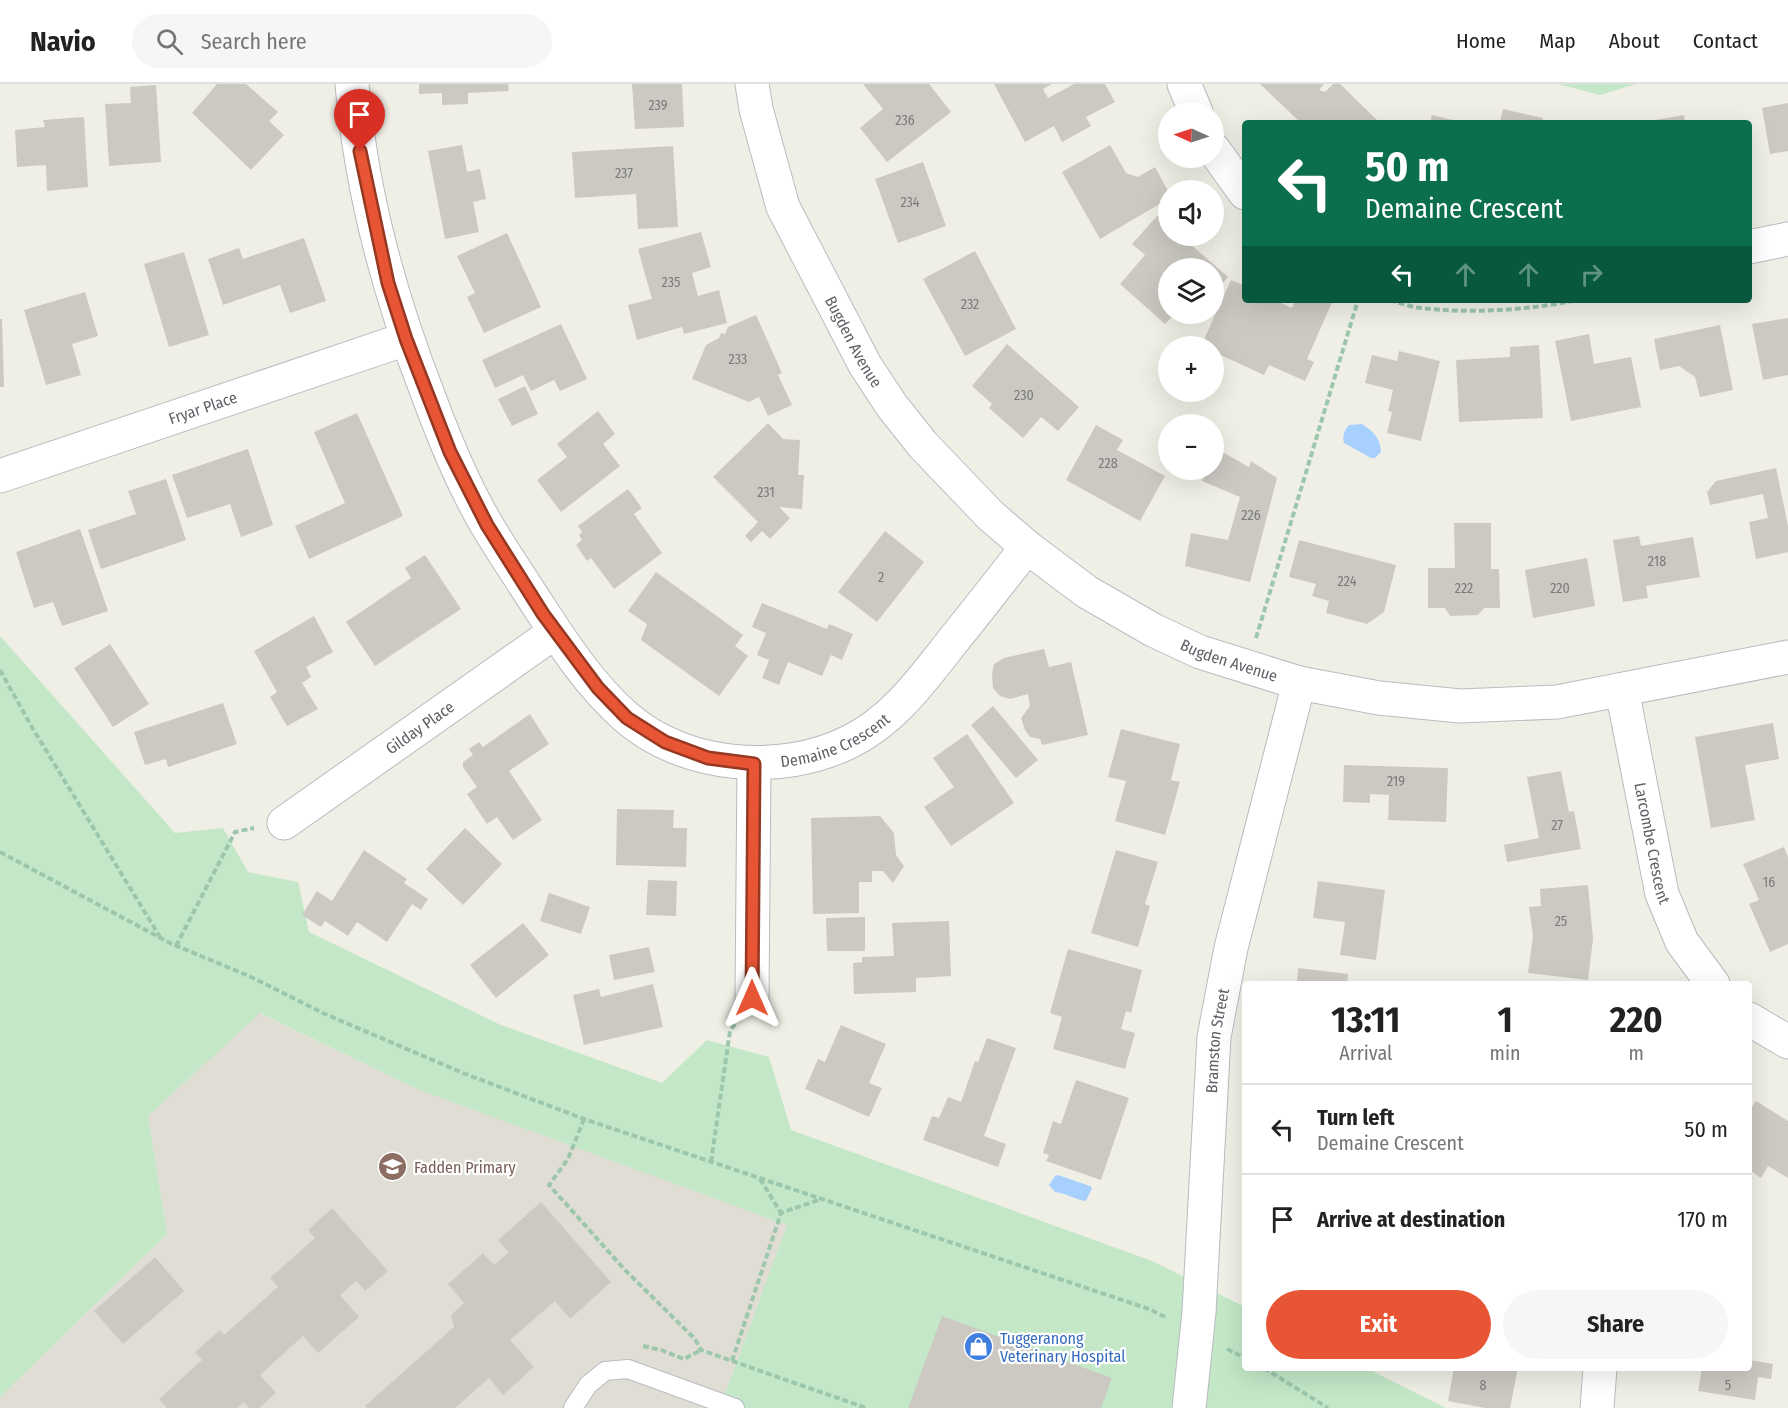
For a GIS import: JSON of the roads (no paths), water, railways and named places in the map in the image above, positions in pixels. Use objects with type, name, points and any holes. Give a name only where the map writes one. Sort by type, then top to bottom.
[{"type":"street","name":"Demaine Crescent","points":[[352,84],[363,170],[388,283],[406,339],[450,452],[487,525],[555,632],[598,688],[627,718],[665,742],[708,758],[754,764],[803,758],[848,743],[887,718],[917,687],[1027,547]]},
{"type":"street","points":[[1184,84],[1192,102]]},
{"type":"street","name":"Bugden Avenue","points":[[762,96],[783,207],[866,365],[898,413],[923,445],[990,515],[1027,547],[1087,592],[1153,630],[1200,652],[1299,683],[1379,698],[1460,706],[1557,702],[1788,657]]},
{"type":"street","points":[[1224,164],[1242,189]]},
{"type":"street","points":[[1752,246],[1788,239]]},
{"type":"street","name":"Fryar Place","points":[[0,476],[406,339]]},
{"type":"street","name":"Gilday Place","points":[[284,823],[555,632]]},
{"type":"street","name":"Bramston Street","points":[[1189,1408],[1209,1349],[1185,1316],[1214,1037],[1231,948],[1299,683]]},
{"type":"street","name":"Larcombe Crescent","points":[[1622,690],[1662,894],[1682,942],[1711,981]]},
{"type":"street","points":[[752,998],[754,764]]},
{"type":"street","points":[[1752,1021],[1788,1042]]},
{"type":"street","points":[[1597,1408],[1600,1371]]},
{"type":"lane","points":[[573,1408],[588,1385],[605,1371],[628,1369],[735,1408]]},
{"type":"water","points":[[1362,424],[1378,439],[1381,452],[1375,458],[1344,443],[1344,434],[1349,425]]},
{"type":"water","points":[[1058,1175],[1090,1186],[1092,1188],[1086,1201],[1055,1192],[1049,1185]]},
{"type":"place","name":"Fadden Primary","points":[[393,1167]]},
{"type":"place","name":"Tuggeranong Veterinary Hospital","points":[[979,1347]]}]
